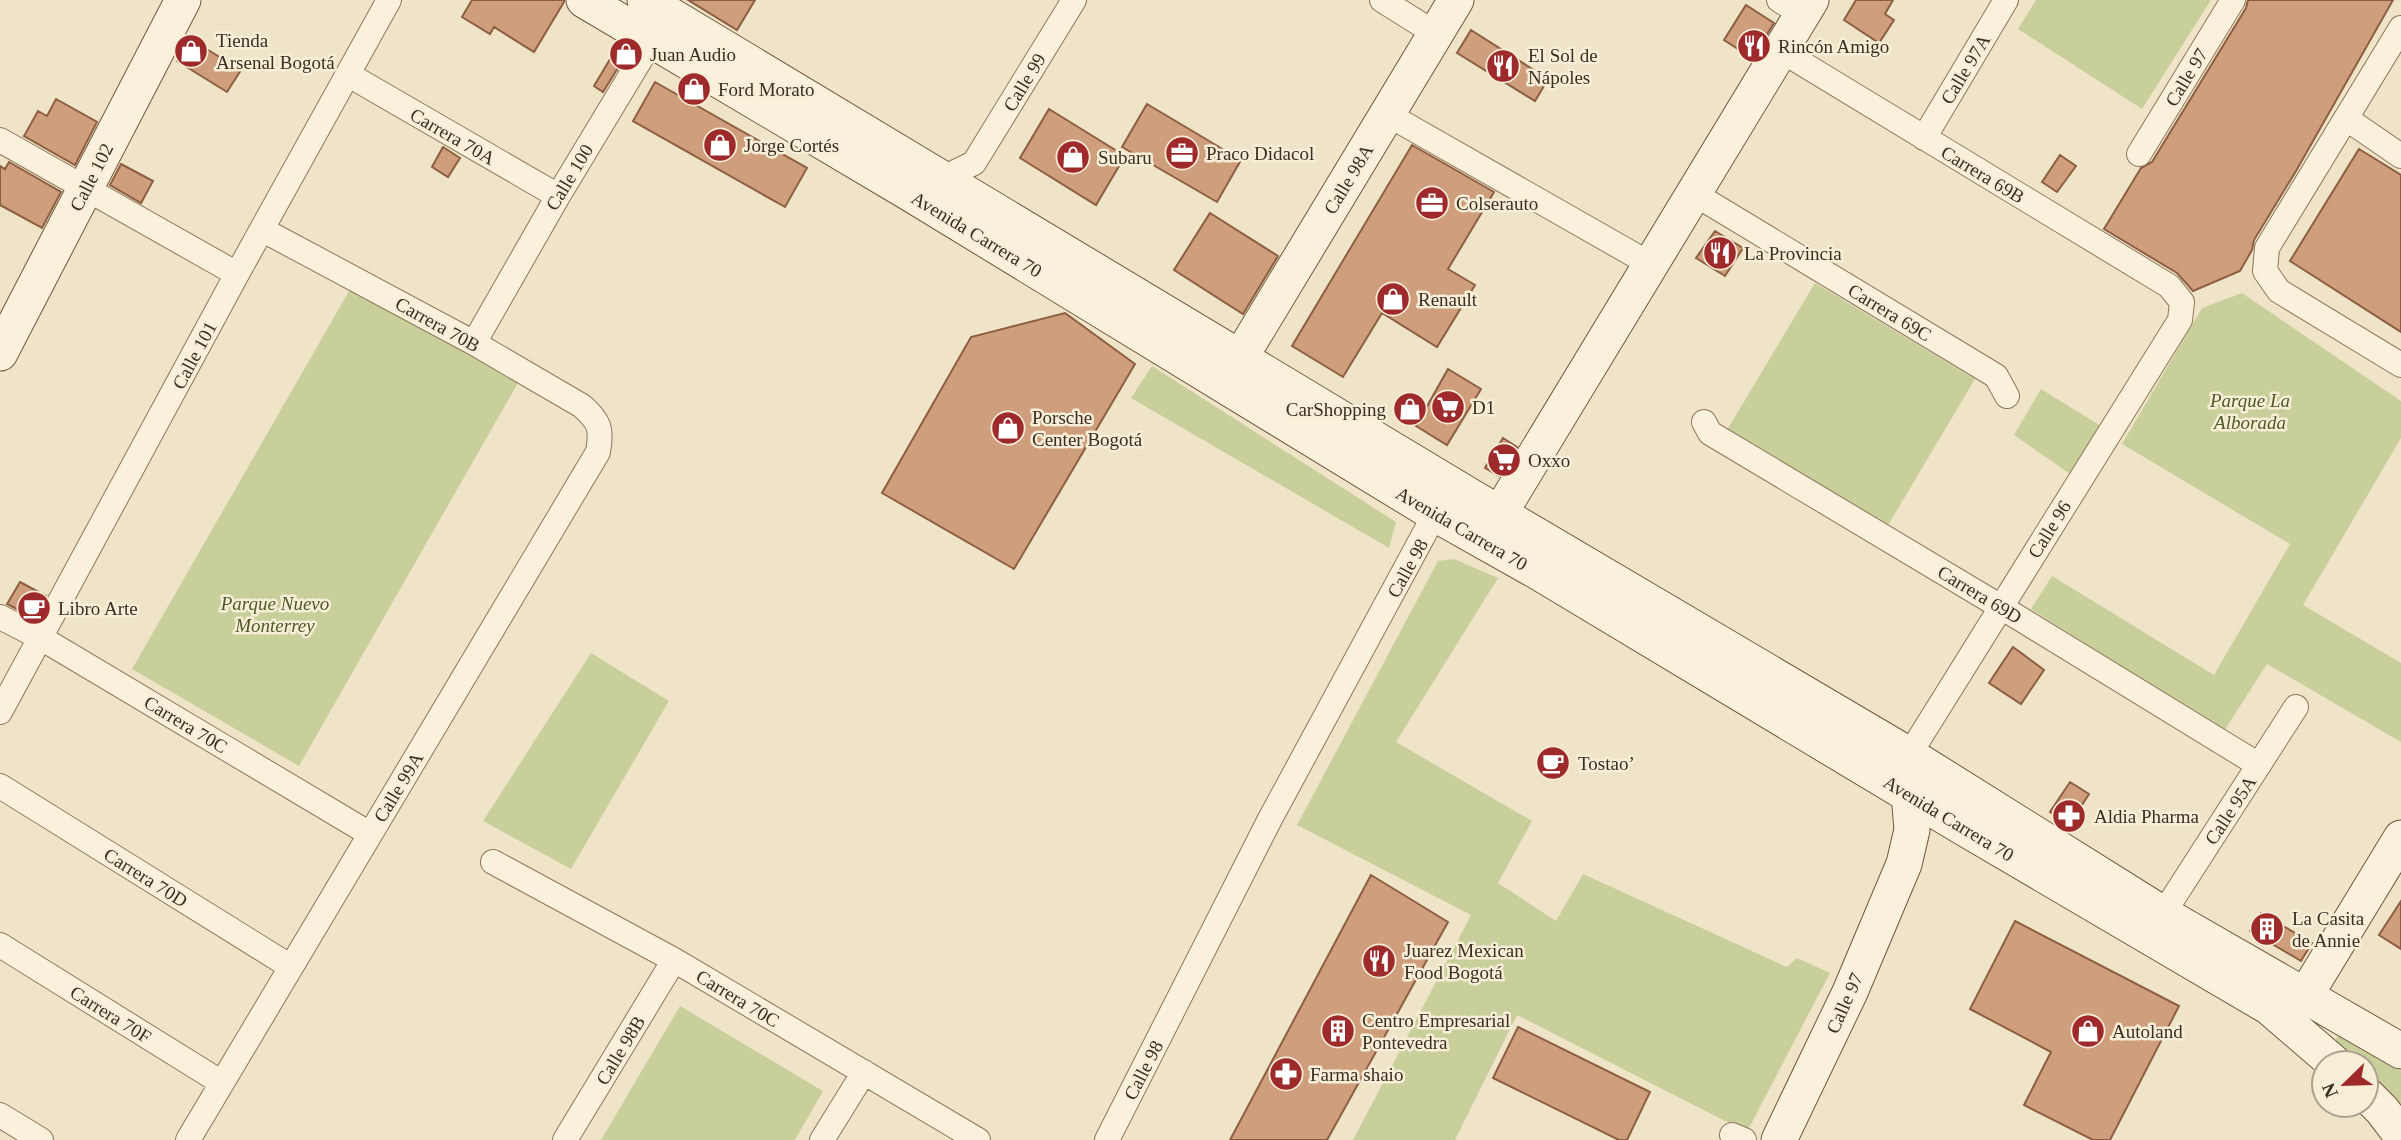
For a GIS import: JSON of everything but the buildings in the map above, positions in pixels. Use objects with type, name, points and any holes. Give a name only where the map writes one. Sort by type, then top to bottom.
[{"type":"street","name":"Calle 102","points":[[0,354],[183,0]]},
{"type":"street","name":"Calle 101","points":[[0,712],[389,0]]},
{"type":"street","name":"Avenida Carrera 70","points":[[584,0],[655,18],[933,190],[1435,514],[1538,572],[1964,828],[2269,1007],[2318,1049]]},
{"type":"street","name":"Calle 99","points":[[974,163],[1074,0]]},
{"type":"street","points":[[1382,0],[1436,34]]},
{"type":"street","name":"Calle 98A","points":[[1240,358],[1456,0]]},
{"type":"street","name":"Calle 97A","points":[[1924,138],[2006,0]]},
{"type":"street","name":"Calle 97","points":[[2139,154],[2233,0]]},
{"type":"street","points":[[1435,514],[1481,521],[1490,520],[1500,513],[1780,50],[1797,5]]},
{"type":"street","name":"Calle 100","points":[[474,343],[655,18]]},
{"type":"street","points":[[2401,28],[2267,248],[2265,271],[2279,290],[2401,365]]},
{"type":"street","name":"Carrera 69B","points":[[1780,50],[2169,286],[2182,302]]},
{"type":"street","name":"Carrera 70A","points":[[349,75],[558,196]]},
{"type":"street","points":[[1387,114],[1650,264]]},
{"type":"street","points":[[2347,119],[2401,156]]},
{"type":"street","points":[[0,140],[237,274]]},
{"type":"street","points":[[933,190],[974,163]]},
{"type":"street","points":[[974,163],[976,198]]},
{"type":"street","name":"Avenida Carrera 70","points":[[933,190],[976,198],[1909,755],[2163,914],[2401,1051]]},
{"type":"street","name":"Carrera 69C","points":[[1693,193],[1996,376],[2007,396]]},
{"type":"street","name":"Carrera 70B","points":[[262,230],[474,343],[582,406],[593,416],[602,433]]},
{"type":"street","name":"Calle 96","points":[[1909,755],[2180,320],[2182,302]]},
{"type":"street","name":"Carrera 69D","points":[[1704,422],[1710,433],[2259,765]]},
{"type":"street","name":"Calle 99A","points":[[188,1140],[598,452],[602,433]]},
{"type":"street","name":"Calle 98","points":[[1107,1140],[1270,819],[1435,514]]},
{"type":"street","name":"Carrera 70C","points":[[0,617],[41,638],[370,834]]},
{"type":"street","name":"Calle 95A","points":[[2163,914],[2296,707]]},
{"type":"street","name":"Carrera 70D","points":[[0,786],[291,967]]},
{"type":"street","name":"Calle 97","points":[[1779,1140],[1850,992],[1904,864],[1912,830],[1909,794]]},
{"type":"street","name":"Calle 97","points":[[1904,864],[1930,840],[1964,828]]},
{"type":"street","points":[[2269,1007],[2282,1006],[2305,996],[2401,838]]},
{"type":"street","name":"Carrera 70C","points":[[493,862],[674,960],[978,1140]]},
{"type":"street","name":"Carrera 70F","points":[[0,945],[222,1083]]},
{"type":"street","name":"Calle 98B","points":[[565,1140],[674,960]]},
{"type":"street","points":[[822,1140],[864,1072]]},
{"type":"street","points":[[2380,1108],[2401,1135]]},
{"type":"street","points":[[6,1126],[41,1140]]},
{"type":"green space","points":[[2036,0],[2211,0],[2142,109],[2018,29]]},
{"type":"green space","points":[[1815,283],[1975,379],[1884,532],[1724,435]]},
{"type":"green space","name":"Parque Nuevo Monterrey","points":[[352,286],[518,383],[299,766],[132,669]]},
{"type":"green space","name":"Parque La Alborada","points":[[2242,293],[2401,401],[2401,438],[2303,605],[2401,663],[2401,742],[2267,664],[2224,731],[2031,609],[2052,576],[2214,675],[2290,544],[2122,444],[2202,308]]},
{"type":"green space","points":[[1152,366],[1396,522],[1389,548],[1131,398]]},
{"type":"green space","points":[[2041,389],[2101,426],[2070,474],[2014,435]]},
{"type":"green space","points":[[1454,559],[1498,578],[1396,742],[1532,821],[1498,883],[1556,921],[1583,874],[1787,967],[1797,958],[1830,973],[1749,1128],[1725,1121],[1517,1015],[1455,1140],[1353,1140],[1471,915],[1297,825],[1438,561]]},
{"type":"green space","points":[[591,653],[669,701],[571,869],[483,821]]},
{"type":"green space","points":[[680,1006],[823,1091],[795,1140],[601,1140]]},
{"type":"green space","points":[[2340,1031],[2367,1049],[2336,1049],[2333,1046]]},
{"type":"green space","points":[[2380,1057],[2401,1071],[2401,1116],[2380,1094]]},
{"type":"place","name":"Rincón Amigo","points":[[1754,46]]},
{"type":"place","name":"Tienda Arsenal Bogotá","points":[[191,51]]},
{"type":"place","name":"Juan Audio","points":[[626,54]]},
{"type":"place","name":"El Sol de Nápoles","points":[[1503,66]]},
{"type":"place","name":"Ford Morato","points":[[694,89]]},
{"type":"place","name":"Jorge Cortés","points":[[720,145]]},
{"type":"place","name":"Praco Didacol","points":[[1182,153]]},
{"type":"place","name":"Subaru","points":[[1073,157]]},
{"type":"place","name":"Colserauto","points":[[1432,203]]},
{"type":"place","name":"La Provincia","points":[[1720,253]]},
{"type":"place","name":"Renault","points":[[1393,299]]},
{"type":"place","name":"D1","points":[[1448,407]]},
{"type":"place","name":"CarShopping","points":[[1410,409]]},
{"type":"place","name":"Porsche Center Bogotá","points":[[1008,428]]},
{"type":"place","name":"Oxxo","points":[[1504,460]]},
{"type":"place","name":"Libro Arte","points":[[34,608]]},
{"type":"place","name":"Tostao’","points":[[1553,763]]},
{"type":"place","name":"Aldia Pharma","points":[[2069,816]]},
{"type":"place","name":"La Casita de Annie","points":[[2267,929]]},
{"type":"place","name":"Juarez Mexican Food Bogotá","points":[[1379,961]]},
{"type":"place","name":"Centro Empresarial Pontevedra","points":[[1338,1031]]},
{"type":"place","name":"Autoland","points":[[2088,1031]]},
{"type":"place","name":"Farma shaio","points":[[1286,1074]]}]
